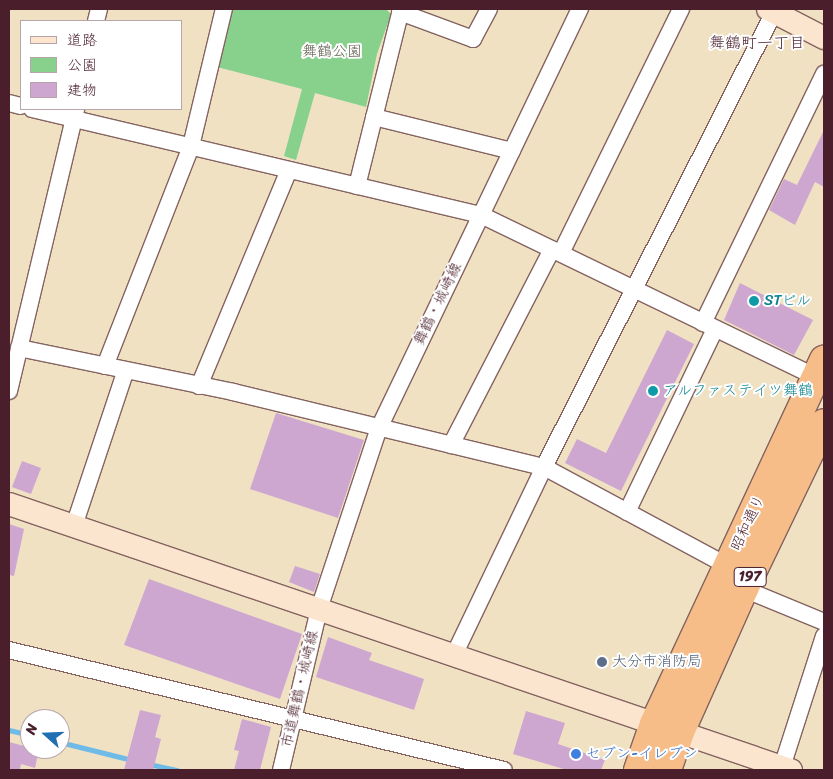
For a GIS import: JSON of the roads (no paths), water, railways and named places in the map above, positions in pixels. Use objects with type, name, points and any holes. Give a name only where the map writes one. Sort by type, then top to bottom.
[{"type":"highway","name":"昭和通り","points":[[638,770],[654,724],[821,373]]},
{"type":"highway","name":"昭和通り","points":[[667,770],[680,732],[744,589],[824,423]]},
{"type":"street","points":[[105,366],[191,146],[224,9]]},
{"type":"street","points":[[357,186],[401,11],[473,39],[489,9]]},
{"type":"street","name":"舞鶴・城崎線","points":[[319,608],[379,428],[580,9]]},
{"type":"street","points":[[451,445],[556,251],[681,9]]},
{"type":"street","points":[[454,654],[544,467],[771,10],[824,38]]},
{"type":"street","points":[[627,512],[709,326],[824,74]]},
{"type":"street","points":[[41,110],[75,114],[191,146],[481,215],[709,326],[821,373]]},
{"type":"street","points":[[9,391],[75,114]]},
{"type":"street","points":[[374,117],[512,151]]},
{"type":"street","points":[[199,386],[289,170]]},
{"type":"street","points":[[19,348],[199,386],[544,467],[728,566]]},
{"type":"street","points":[[74,526],[126,370]]},
{"type":"street","points":[[9,504],[454,654],[785,769],[824,636]]},
{"type":"street","points":[[744,589],[824,622]]},
{"type":"street","name":"市道舞鶴・城崎線","points":[[281,770],[319,608]]},
{"type":"street","points":[[9,650],[504,770]]},
{"type":"waterway","points":[[9,730],[20,733]]},
{"type":"waterway","points":[[70,744],[132,760]]},
{"type":"waterway","points":[[149,764],[177,770]]},
{"type":"place","name":"STビル","points":[[754,301]]},
{"type":"place","name":"アルファステイツ舞鶴","points":[[653,391]]},
{"type":"place","name":"大分市消防局","points":[[602,662]]},
{"type":"place","name":"セブン-イレブン","points":[[576,754]]},
{"type":"district","name":"舞鶴町一丁目","points":[[757,43]]},
{"type":"park label","name":"舞鶴公園","points":[[332,52]]}]
